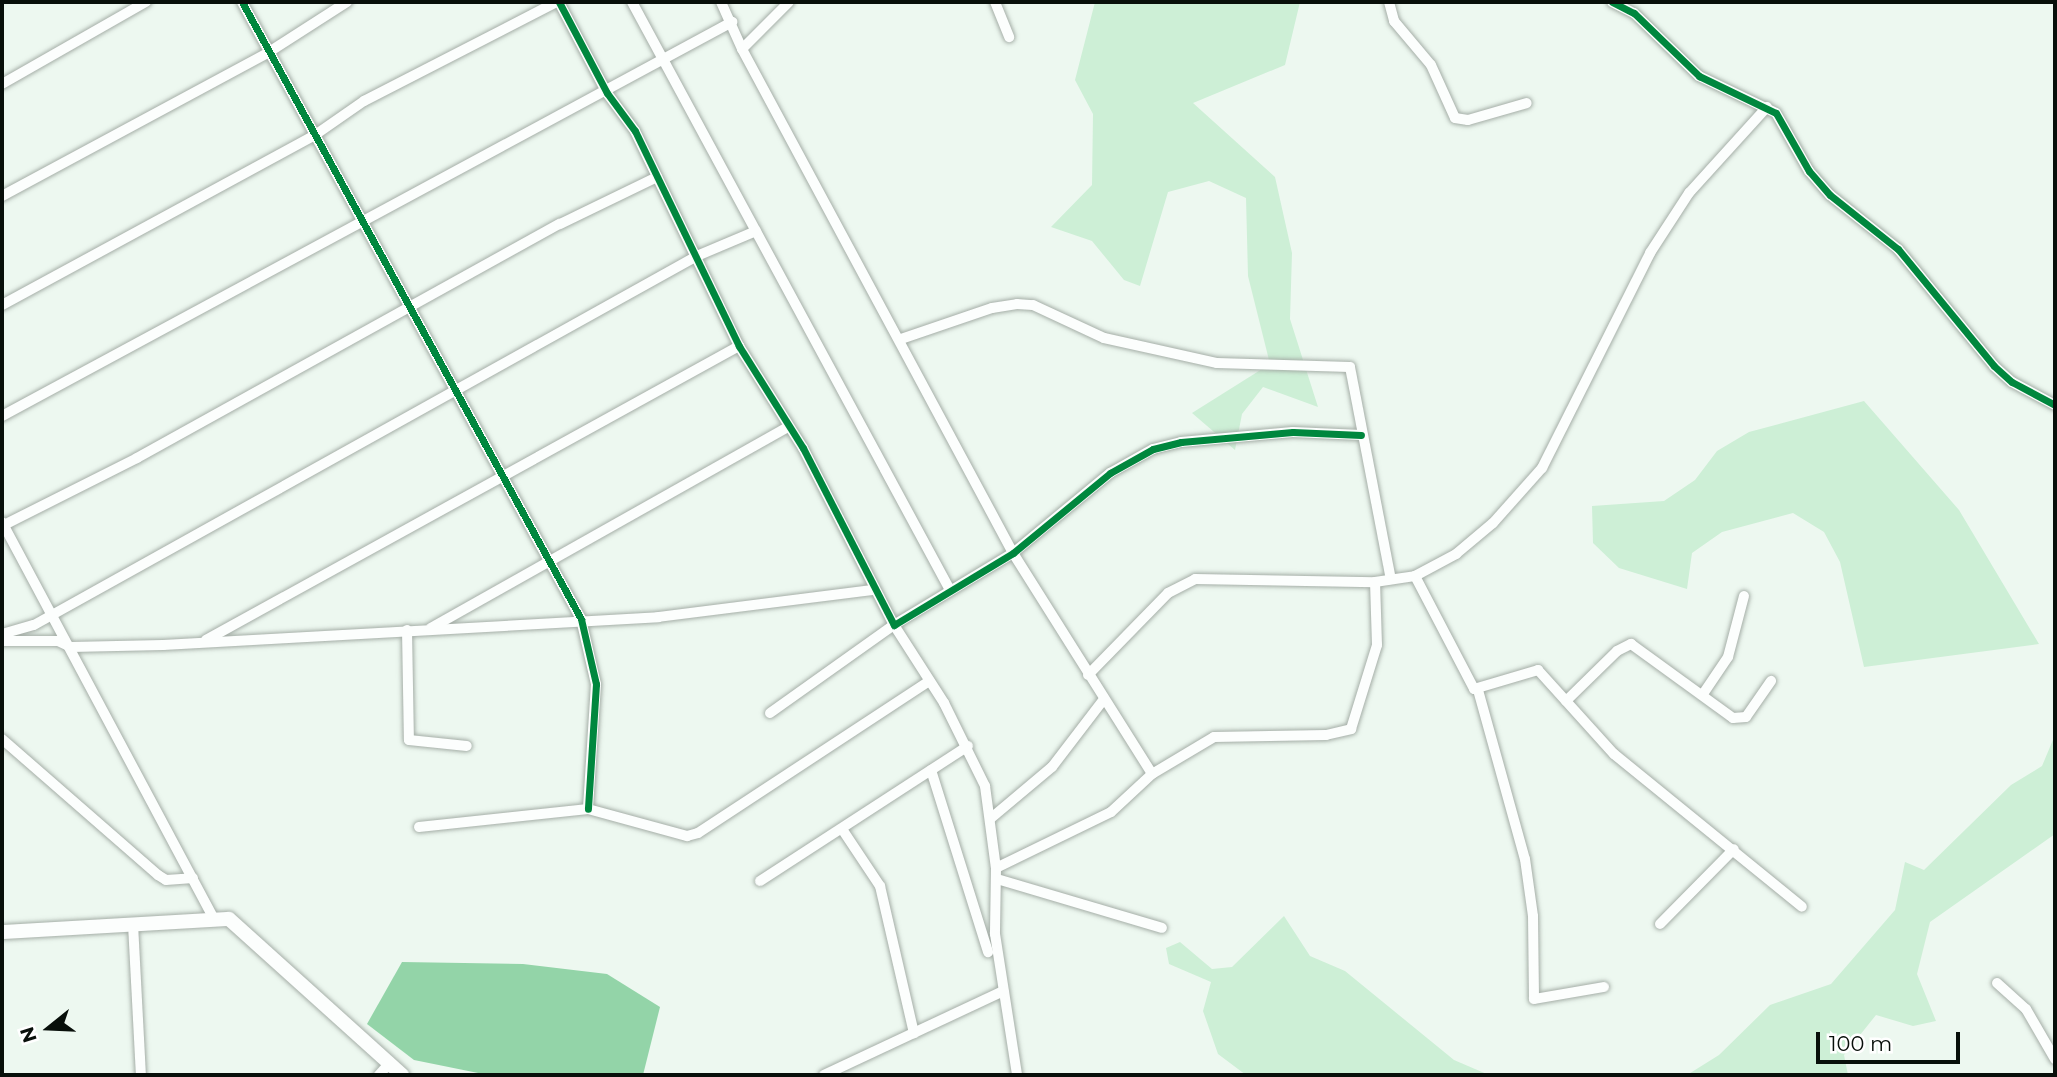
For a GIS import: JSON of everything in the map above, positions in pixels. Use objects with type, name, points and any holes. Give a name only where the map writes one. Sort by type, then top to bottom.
[{"type":"main road","points":[[2,932],[212,917],[243,927],[402,1075]]},
{"type":"street","points":[[2,84],[146,2]]},
{"type":"street","points":[[242,2],[501,478],[581,619],[596,684],[588,810]]},
{"type":"street","points":[[2,196],[269,51],[347,2]]},
{"type":"street","points":[[2,305],[315,135],[364,101],[558,2],[607,93],[635,131],[739,346],[803,448],[873,590],[968,746],[985,786],[990,819],[996,874],[995,934],[1017,1075]]},
{"type":"street","points":[[632,2],[950,590]]},
{"type":"street","points":[[721,2],[742,49],[901,339],[1013,553],[1152,774]]},
{"type":"street","points":[[742,49],[789,2]]},
{"type":"street","points":[[995,2],[1009,37]]},
{"type":"street","points":[[1389,2],[1394,21],[1431,65],[1454,118],[1468,120],[1527,103]]},
{"type":"street","points":[[1612,2],[1634,13],[1699,76],[1767,107],[1781,118],[1809,172],[1850,215],[1898,249],[1952,312],[1979,352],[2012,382],[2055,405]]},
{"type":"street","points":[[2,416],[607,93],[662,57],[732,22]]},
{"type":"street","points":[[1088,675],[1168,593],[1195,579],[1208,576],[1320,584],[1375,582],[1415,576],[1456,554],[1493,523],[1542,468],[1650,253],[1689,193],[1767,107]]},
{"type":"street","points":[[212,917],[71,647],[2,524],[137,458],[560,224],[657,177]]},
{"type":"street","points":[[2,634],[34,625],[51,613],[456,393],[697,256],[756,231]]},
{"type":"street","points":[[901,339],[992,308],[1017,304],[1033,305],[1104,338],[1217,363],[1345,366],[1352,372],[1361,435],[1391,579]]},
{"type":"street","points":[[204,641],[739,346]]},
{"type":"street","points":[[429,629],[788,427]]},
{"type":"street","points":[[770,713],[894,625],[1013,553],[1110,473],[1153,449],[1181,442],[1293,432],[1361,435]]},
{"type":"street","points":[[1415,576],[1469,684],[1478,690],[1525,859],[1533,916],[1534,999],[1604,987]]},
{"type":"street","points":[[996,874],[1111,812],[1152,774],[1214,737],[1326,735],[1351,729],[1377,645],[1375,582]]},
{"type":"street","points":[[2,641],[58,641],[71,647],[658,617],[873,590]]},
{"type":"street","points":[[1703,694],[1728,657],[1744,596]]},
{"type":"street","points":[[408,630],[409,740],[467,746]]},
{"type":"street","points":[[1566,701],[1617,651],[1631,644],[1740,719],[1746,717],[1771,681]]},
{"type":"street","points":[[1478,690],[1538,670],[1622,761],[1734,849],[1802,907]]},
{"type":"street","points":[[419,827],[588,810],[687,835],[698,833],[929,681]]},
{"type":"street","points":[[990,819],[1052,767],[1104,699]]},
{"type":"street","points":[[2,738],[158,875],[166,880],[193,878]]},
{"type":"street","points":[[760,881],[968,746]]},
{"type":"street","points":[[932,770],[988,952]]},
{"type":"street","points":[[842,829],[880,886],[914,1033]]},
{"type":"street","points":[[1660,924],[1734,849]]},
{"type":"street","points":[[996,874],[1161,928]]},
{"type":"street","points":[[133,924],[141,1075]]},
{"type":"street","points":[[1997,983],[2026,1009],[2055,1059]]},
{"type":"street","points":[[824,1075],[1003,992]]},
{"type":"street","points":[[379,1075],[389,1064]]},
{"type":"shaded area","points":[[1095,2],[1300,2],[1285,65],[1193,103],[1275,177],[1292,253],[1290,319],[1318,407],[1263,387],[1242,414],[1235,450],[1192,413],[1270,364],[1248,276],[1246,198],[1209,181],[1168,192],[1140,286],[1124,280],[1092,241],[1051,227],[1092,185],[1093,114],[1075,80]]},
{"type":"shaded area","points":[[1864,401],[1959,510],[2039,644],[1864,667],[1840,562],[1824,532],[1793,513],[1722,532],[1692,553],[1687,589],[1619,568],[1593,543],[1592,506],[1664,501],[1695,480],[1717,451],[1749,432]]},
{"type":"shaded area","points":[[2055,735],[2055,834],[1930,922],[1917,974],[1936,1021],[1913,1026],[1876,1015],[1844,1055],[1848,1075],[1687,1075],[1719,1055],[1770,1005],[1831,984],[1895,910],[1905,862],[1924,870],[2011,785],[2042,766]]},
{"type":"shaded area","points":[[1284,916],[1310,956],[1345,971],[1454,1060],[1489,1075],[1246,1075],[1218,1054],[1203,1011],[1211,982],[1169,964],[1166,948],[1180,942],[1212,969],[1232,967]]},
{"type":"shaded area","points":[[402,962],[523,964],[607,974],[660,1007],[643,1075],[488,1075],[414,1060],[367,1024]]},
{"type":"cycle path","points":[[242,2],[581,619],[596,684],[588,809]]},
{"type":"cycle path","points":[[559,2],[607,93],[635,131],[739,346],[803,448],[894,625],[1013,553],[1110,473],[1153,449],[1181,442],[1293,432],[1361,435]]},
{"type":"cycle path","points":[[1612,2],[1634,13],[1699,76],[1776,113],[1809,171],[1830,195],[1898,249],[1994,366],[2012,382],[2055,405]]}]
